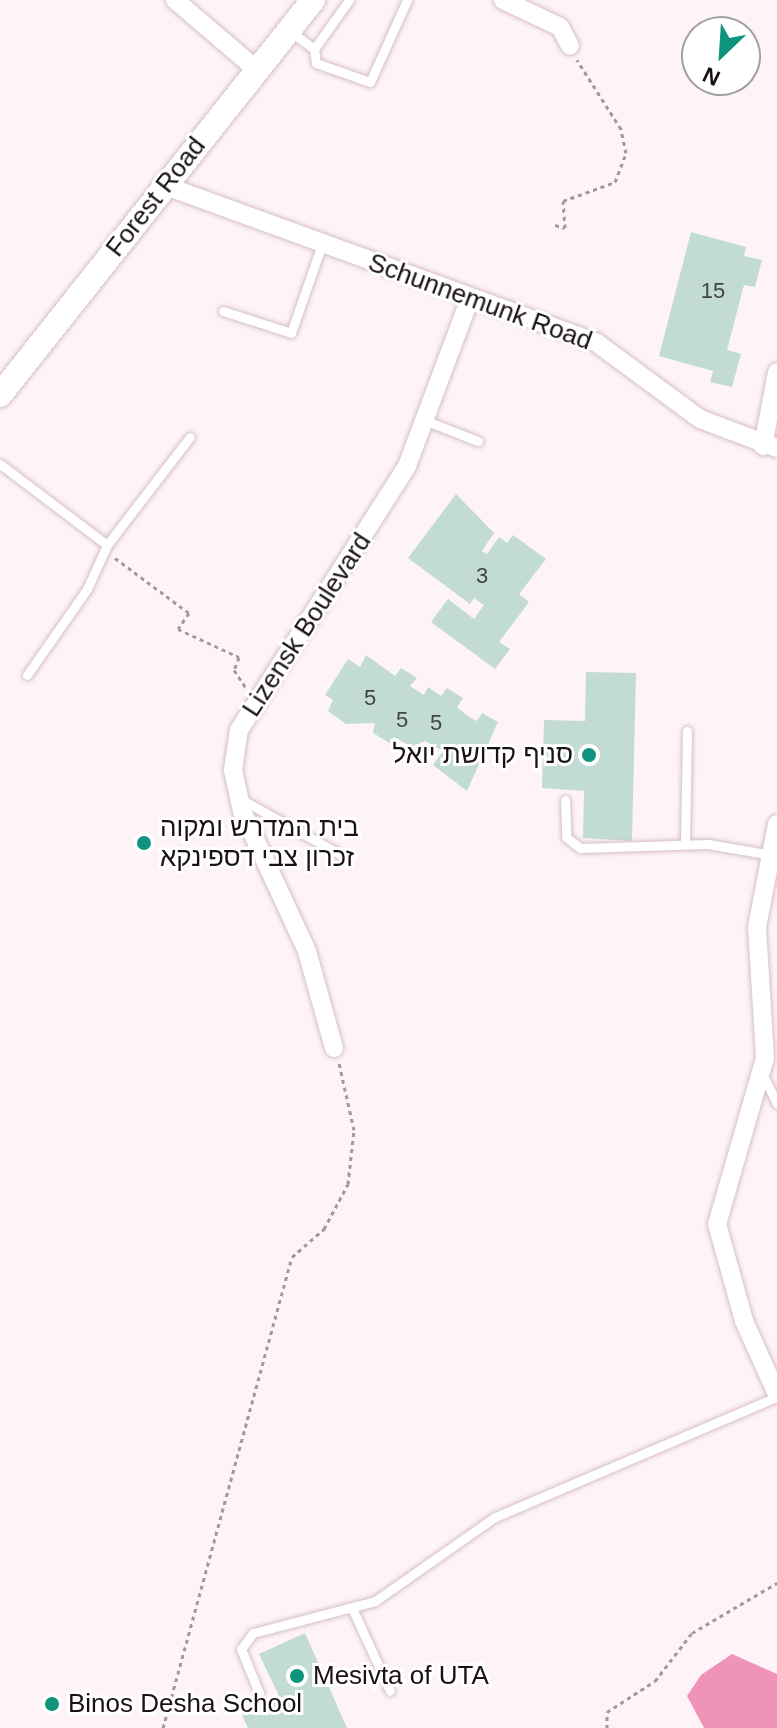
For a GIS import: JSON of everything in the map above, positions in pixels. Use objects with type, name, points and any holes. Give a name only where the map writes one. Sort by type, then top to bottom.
[{"type":"street","points":[[175,0],[257,70]]},
{"type":"street","name":"Forest Road","points":[[0,395],[313,0]]},
{"type":"street","points":[[503,0],[560,27],[570,46]]},
{"type":"street","name":"Schunnemunk Road","points":[[166,186],[597,343],[700,419],[770,447]]},
{"type":"street","name":"Lizensk Boulevard","points":[[334,1048],[307,951],[239,798],[233,770],[239,730],[256,693],[377,519],[424,420],[470,298]]},
{"type":"street","points":[[770,447],[777,372]]},
{"type":"street","points":[[776,1389],[744,1321],[717,1224],[762,1073],[757,927],[766,854],[777,824]]},
{"type":"lane","points":[[349,0],[314,49],[316,63],[370,82],[407,0]]},
{"type":"lane","points":[[289,30],[314,49]]},
{"type":"lane","points":[[223,311],[291,333],[322,244]]},
{"type":"lane","points":[[424,420],[478,441]]},
{"type":"lane","points":[[27,675],[87,589],[107,545],[190,437]]},
{"type":"lane","points":[[0,464],[107,545]]},
{"type":"lane","points":[[685,844],[687,731]]},
{"type":"lane","points":[[239,798],[343,856]]},
{"type":"lane","points":[[565,800],[566,837],[580,848],[685,844],[766,854]]},
{"type":"lane","points":[[762,1073],[777,1104]]},
{"type":"lane","points":[[259,1693],[241,1649],[253,1633],[375,1601],[495,1517],[776,1389]]},
{"type":"lane","points":[[352,1608],[390,1691]]},
{"type":"path","points":[[555,225],[565,228],[563,201],[615,182],[626,153],[621,129],[570,46]]},
{"type":"path","points":[[107,545],[120,567],[189,613],[178,629],[239,657],[234,670],[240,685],[256,693]]},
{"type":"path","points":[[163,1728],[292,1257],[324,1229],[348,1184],[354,1130],[334,1048]]},
{"type":"path","points":[[607,1728],[607,1712],[655,1681],[692,1633],[777,1583]]},
{"type":"shaded area","points":[[732,1654],[777,1674],[777,1728],[704,1728],[687,1696],[701,1675]]},
{"type":"building","points":[[691,232],[746,247],[744,256],[762,260],[755,287],[744,285],[727,350],[741,354],[732,387],[710,382],[713,371],[659,356]]},
{"type":"building","points":[[456,494],[494,533],[482,551],[487,554],[499,537],[507,543],[513,535],[546,559],[519,594],[529,602],[499,642],[510,649],[495,669],[431,622],[448,599],[474,619],[484,605],[474,598],[470,604],[408,558]]},
{"type":"building","points":[[366,655],[395,676],[401,668],[417,678],[410,686],[424,695],[428,687],[441,696],[447,688],[463,698],[457,707],[469,717],[477,721],[482,713],[498,722],[467,791],[433,765],[443,751],[425,741],[411,747],[394,737],[390,743],[373,733],[375,723],[346,724],[328,711],[333,700],[325,695],[348,659],[360,667]]},
{"type":"building","name":"סניף קדושת יואל","points":[[586,672],[636,673],[632,841],[583,838],[584,791],[542,788],[544,720],[585,721]]},
{"type":"building","name":"Mesivta of UTA","points":[[305,1633],[347,1728],[248,1728],[242,1715],[280,1698],[259,1654]]},
{"type":"place","name":"סניף קדושת יואל","points":[[589,755]]},
{"type":"place","name":"בית המדרש ומקוה זכרון צבי דספינקא","points":[[144,843]]},
{"type":"place","name":"Mesivta of UTA","points":[[297,1676]]},
{"type":"place","name":"Binos Desha School","points":[[52,1704]]}]
